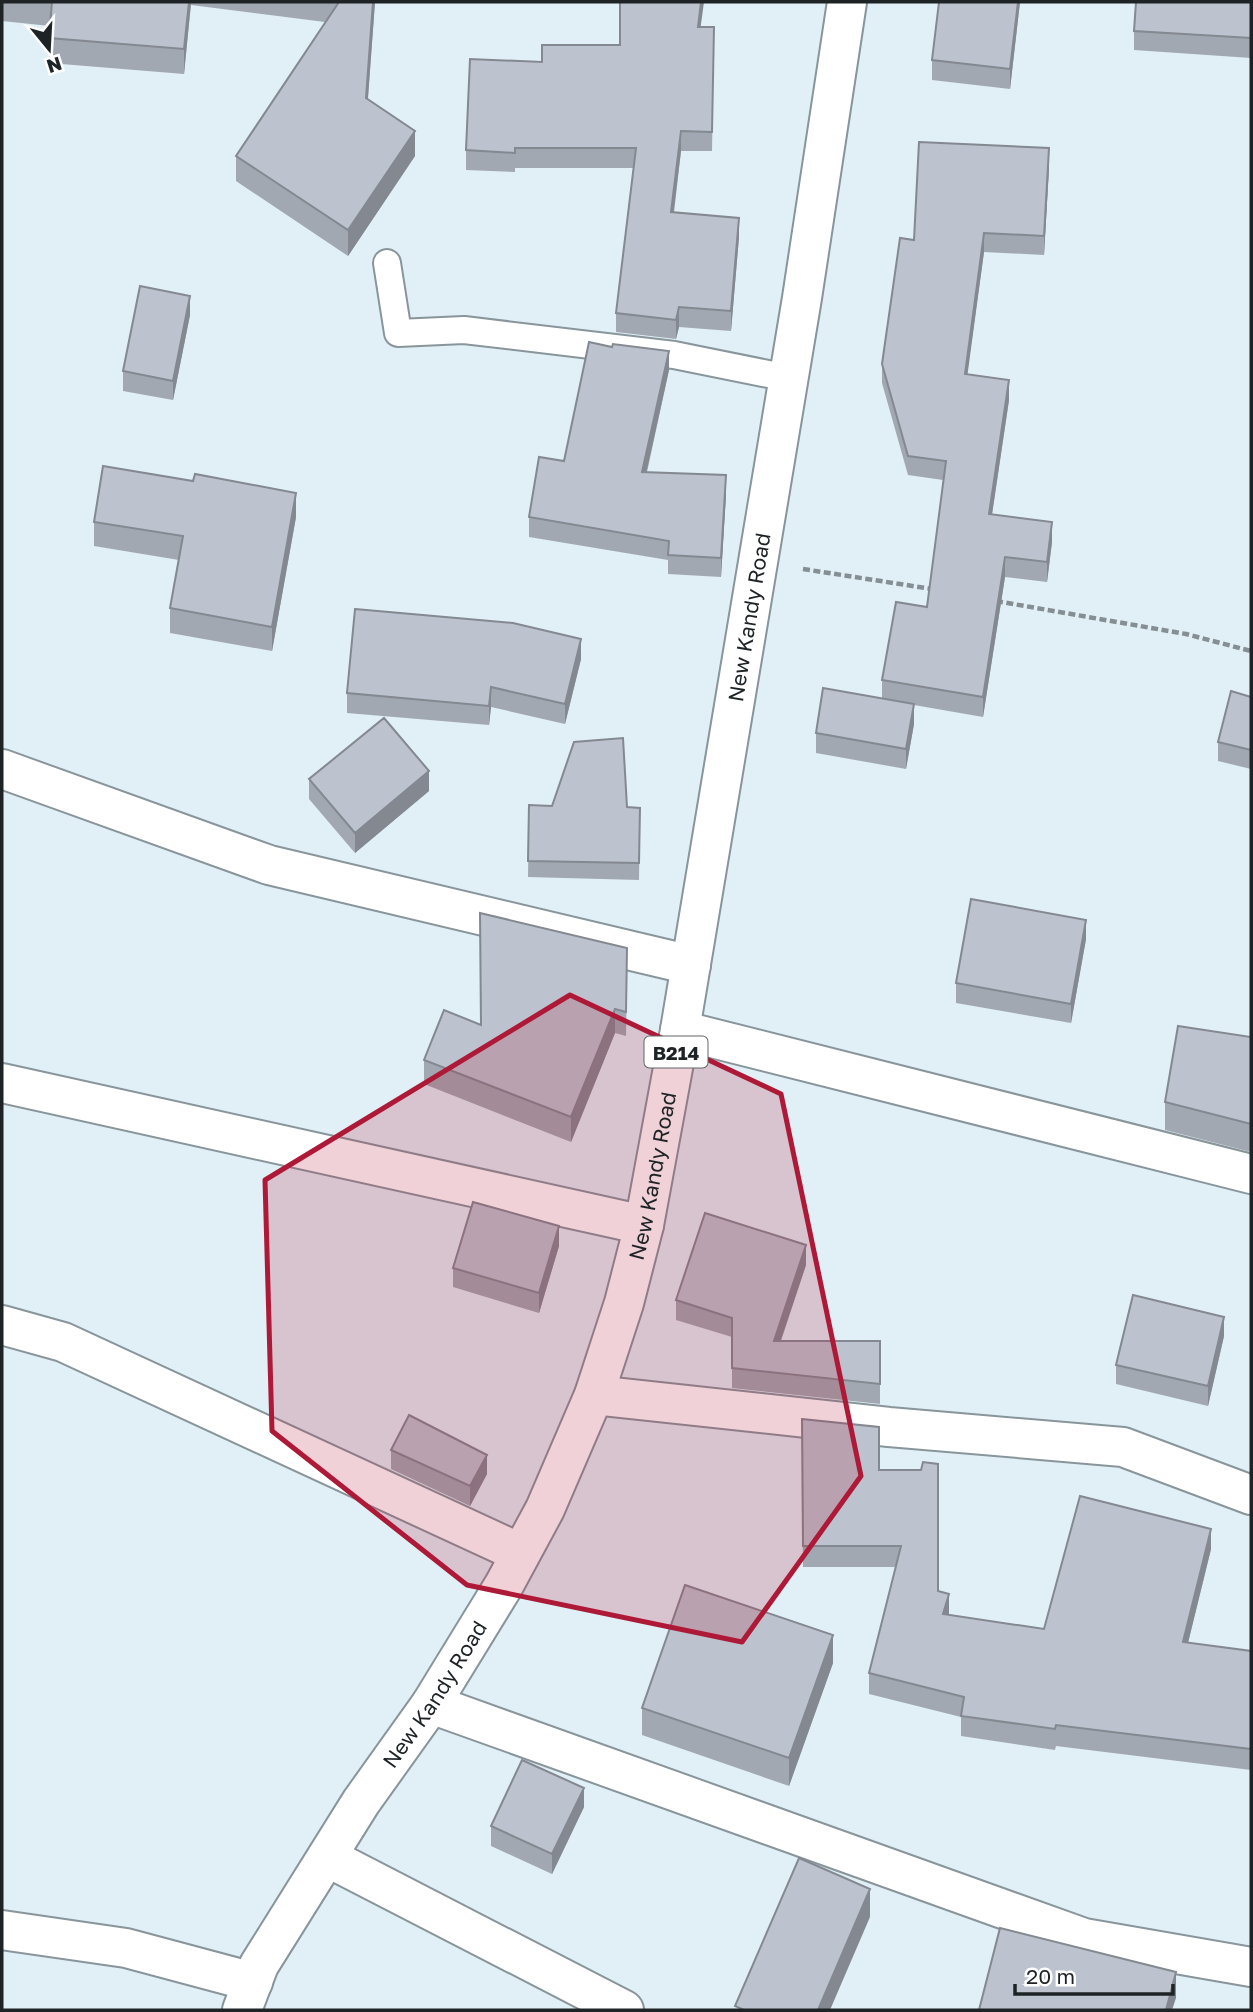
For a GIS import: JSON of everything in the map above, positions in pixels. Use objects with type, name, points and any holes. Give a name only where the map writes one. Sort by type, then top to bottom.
[{"type":"street","name":"New Kandy Road","points":[[247,1996],[259,1965],[361,1802],[430,1704],[504,1585],[545,1509],[594,1395],[624,1303],[644,1226],[680,1030],[788,378],[846,2]]},
{"type":"street","points":[[2,769],[269,865],[691,965]]},
{"type":"street","points":[[680,1030],[1251,1174]]},
{"type":"street","points":[[2,1083],[644,1226]]},
{"type":"street","points":[[2,1325],[63,1342],[520,1553]]},
{"type":"street","points":[[594,1395],[889,1427],[1123,1447],[1251,1495]]},
{"type":"street","points":[[430,1704],[1084,1938],[1251,1967]]},
{"type":"street","points":[[327,1857],[624,2010]]},
{"type":"street","points":[[2,1930],[125,1948],[247,1996]]},
{"type":"lane","points":[[387,263],[398,333],[477,332],[674,355],[788,378]]},
{"type":"path","points":[[757,562],[934,589]]},
{"type":"path","points":[[987,599],[1186,634],[1251,651]]},
{"type":"highlighted area","points":[[570,995],[781,1094],[861,1476],[742,1642],[467,1585],[272,1431],[265,1180]]},
{"type":"building","points":[[52,2],[189,2],[184,49],[49,38]]},
{"type":"building","points":[[339,2],[373,2],[366,98],[415,131],[348,230],[236,156]]},
{"type":"building","points":[[620,2],[701,2],[698,27],[714,27],[712,132],[681,131],[671,212],[739,218],[731,311],[679,307],[676,320],[616,313],[636,148],[515,148],[515,153],[466,150],[470,59],[542,62],[542,45],[620,45]]},
{"type":"building","points":[[939,2],[1018,2],[1010,69],[932,60]]},
{"type":"building","points":[[1136,2],[1251,2],[1251,38],[1134,31]]},
{"type":"building","points":[[919,142],[1049,148],[1044,236],[984,233],[965,374],[1009,380],[989,514],[1052,522],[1047,562],[1005,557],[983,697],[882,680],[896,602],[927,607],[946,461],[908,456],[882,364],[900,238],[914,240]]},
{"type":"building","points":[[140,286],[190,296],[173,381],[123,371]]},
{"type":"building","points":[[589,342],[612,347],[613,344],[669,351],[642,472],[726,475],[721,558],[668,555],[669,541],[529,517],[539,457],[564,461]]},
{"type":"building","points":[[103,466],[193,481],[195,474],[296,493],[272,627],[170,608],[183,536],[94,522]]},
{"type":"building","points":[[355,609],[513,623],[581,639],[565,704],[491,687],[489,706],[347,693]]},
{"type":"building","points":[[823,688],[914,704],[906,749],[816,733]]},
{"type":"building","points":[[1231,691],[1251,697],[1251,750],[1218,742]]},
{"type":"building","points":[[384,718],[429,771],[355,833],[309,779]]},
{"type":"building","points":[[623,738],[627,807],[640,808],[639,863],[528,861],[529,805],[552,806],[574,742]]},
{"type":"building","points":[[971,899],[1086,920],[1071,1004],[956,983]]},
{"type":"building","points":[[480,913],[627,948],[626,1012],[615,1009],[571,1117],[424,1060],[444,1010],[481,1025]]},
{"type":"building","points":[[1178,1026],[1251,1037],[1251,1124],[1165,1102]]},
{"type":"building","points":[[473,1202],[559,1226],[539,1293],[453,1268]]},
{"type":"building","points":[[705,1213],[806,1245],[774,1341],[880,1341],[880,1384],[732,1368],[732,1318],[676,1300]]},
{"type":"building","points":[[1133,1295],[1224,1317],[1208,1386],[1116,1365]]},
{"type":"building","points":[[409,1415],[487,1455],[470,1486],[391,1450]]},
{"type":"building","points":[[802,1419],[879,1427],[879,1470],[921,1470],[923,1462],[938,1464],[938,1591],[949,1594],[943,1614],[1044,1629],[1080,1496],[1211,1529],[1183,1642],[1251,1651],[1251,1749],[1056,1725],[1055,1729],[961,1716],[964,1697],[869,1673],[901,1546],[803,1546]]},
{"type":"building","points":[[685,1585],[833,1635],[789,1758],[642,1708]]},
{"type":"building","points":[[522,1760],[584,1788],[552,1854],[491,1826]]},
{"type":"building","points":[[799,1858],[870,1889],[818,2010],[744,2010],[735,2006]]},
{"type":"building","points":[[1000,1928],[1176,1972],[1166,2010],[979,2010]]}]
